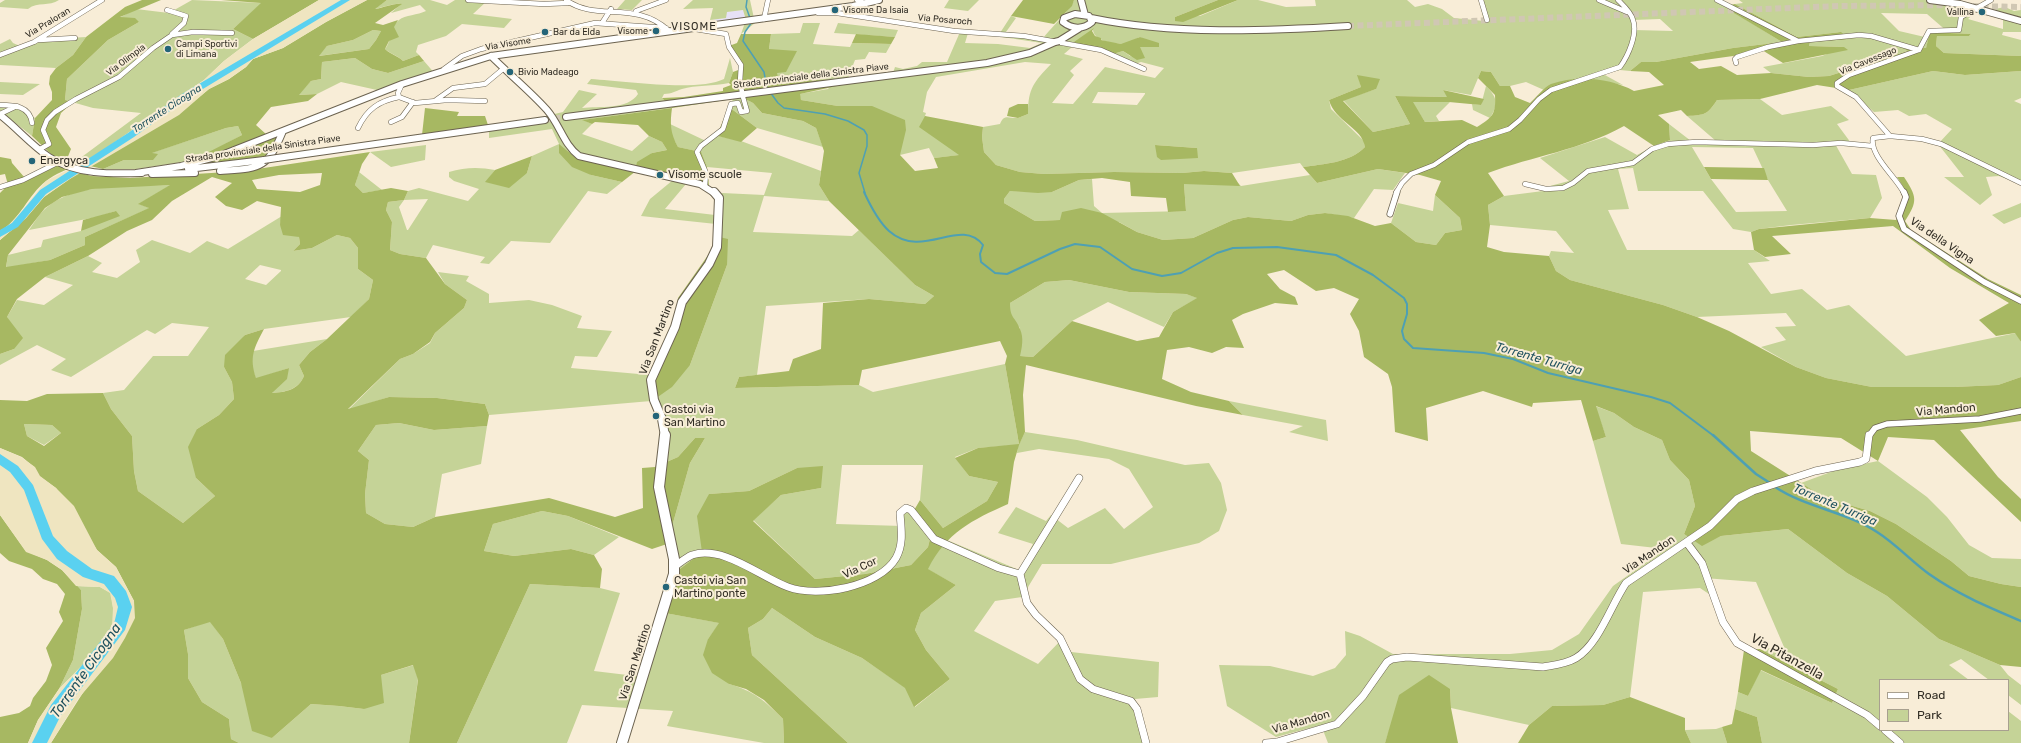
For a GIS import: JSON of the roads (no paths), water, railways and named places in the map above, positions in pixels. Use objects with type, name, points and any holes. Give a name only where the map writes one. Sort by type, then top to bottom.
[{"type":"street","name":"Via Praloran","points":[[0,55],[37,40],[102,0]]},
{"type":"street","points":[[468,0],[544,4],[567,1],[591,8],[636,11],[659,19],[667,30]]},
{"type":"street","points":[[636,11],[666,0]]},
{"type":"street","points":[[768,0],[761,19],[879,0]]},
{"type":"street","points":[[857,0],[864,3]]},
{"type":"street","points":[[1481,0],[1487,20]]},
{"type":"street","points":[[1599,0],[1628,13]]},
{"type":"street","points":[[1390,214],[1396,190],[1401,182],[1413,173],[1435,165],[1454,150],[1470,142],[1510,128],[1524,118],[1541,96],[1550,90],[1620,67],[1624,62],[1634,31],[1633,20],[1618,0]]},
{"type":"street","points":[[1717,0],[1798,41]]},
{"type":"street","points":[[1930,0],[1960,4],[2021,21]]},
{"type":"street","points":[[1736,63],[1735,59],[1737,57],[1768,47],[1798,41],[1859,35],[1872,36],[1919,50],[1922,47],[1926,33],[1929,31],[1959,30],[1961,17],[1991,0]]},
{"type":"street","points":[[1075,14],[1081,1]]},
{"type":"street","points":[[1081,1],[1085,15]]},
{"type":"street","points":[[602,23],[609,9]]},
{"type":"street","points":[[167,10],[186,16],[184,23],[169,36]]},
{"type":"street","name":"Via Posaroch","points":[[815,11],[818,13],[837,13],[954,31],[1024,36],[1055,41],[1107,52],[1144,69]]},
{"type":"street","points":[[1055,41],[1065,31],[1066,25],[1063,22],[1064,18],[1075,14],[1118,23],[1254,31],[1348,26]]},
{"type":"street","points":[[1089,26],[1092,22],[1091,18]]},
{"type":"street","name":"Via Visome","points":[[136,173],[208,160],[402,84],[444,69],[493,56],[667,30],[761,19]]},
{"type":"street","points":[[444,69],[462,56],[493,46],[602,23],[667,30]]},
{"type":"street","points":[[1066,25],[1080,28],[1118,23]]},
{"type":"street","points":[[690,28],[726,34],[729,47],[741,65],[740,82],[747,106],[747,111],[741,112],[738,104],[731,104],[723,129],[701,146],[697,152],[706,174],[707,180],[704,186]]},
{"type":"street","name":"Strada provinciale della Sinistra Piave","points":[[566,117],[1000,61],[1030,54],[1080,28]]},
{"type":"street","points":[[169,36],[182,33],[232,33]]},
{"type":"street","name":"Via Olimpia","points":[[40,149],[49,144],[44,130],[48,120],[55,112],[117,79],[169,36]]},
{"type":"street","points":[[37,40],[76,38]]},
{"type":"street","points":[[493,46],[493,56]]},
{"type":"street","name":"Via Cavessago","points":[[1890,136],[1884,127],[1856,97],[1840,89],[1836,84],[1850,76],[1919,50]]},
{"type":"street","name":"Via San Martino","points":[[493,56],[503,69],[554,118],[568,147],[576,155],[586,160],[704,186],[716,193],[719,198],[717,247],[709,264],[682,302],[675,327],[651,380],[654,400],[662,419],[665,437],[658,487],[674,567],[671,588],[622,743]]},
{"type":"street","points":[[358,128],[370,108],[384,101],[398,98],[413,102],[430,103],[453,88],[484,84],[503,69]]},
{"type":"street","points":[[398,98],[398,93],[402,84]]},
{"type":"street","points":[[436,100],[485,101]]},
{"type":"street","points":[[391,122],[402,117],[413,102]]},
{"type":"street","points":[[0,106],[17,106],[29,114],[32,123]]},
{"type":"street","points":[[0,114],[17,106]]},
{"type":"street","name":"Strada provinciale della Sinistra Piave","points":[[0,114],[40,149],[59,162],[93,171],[136,173],[159,173],[264,160],[545,120]]},
{"type":"street","points":[[136,173],[166,175],[246,169],[259,166],[267,163],[272,156],[283,131]]},
{"type":"street","points":[[1525,184],[1546,189],[1562,188],[1573,183],[1588,171],[1633,163],[1652,149],[1668,144],[1696,142],[1813,145],[1841,143],[1873,146],[1873,138],[1890,136],[1927,140],[1940,144],[1998,174],[2021,183]]},
{"type":"street","name":"Via della Vigna","points":[[1873,146],[1883,164],[1896,179],[1906,197],[1899,216],[1899,223],[1904,229],[1984,282],[2021,301]]},
{"type":"street","points":[[0,187],[23,180],[59,162]]},
{"type":"street","name":"Via Mandon","points":[[1266,743],[1292,738],[1331,726],[1341,721],[1363,696],[1383,666],[1392,658],[1407,657],[1543,667],[1554,666],[1574,660],[1582,655],[1593,642],[1619,592],[1626,583],[1710,526],[1737,498],[1815,471],[1843,464],[1860,462],[1866,459],[1868,436],[1875,427],[1893,424],[1939,422],[2008,415],[2021,411]]},
{"type":"street","points":[[1079,478],[1020,574],[1023,591],[1036,615],[1060,638],[1080,679],[1093,689],[1131,701],[1137,708],[1146,743]]},
{"type":"street","name":"Via Cor","points":[[674,567],[693,555],[707,554],[738,562],[792,588],[806,590],[846,588],[875,576],[891,565],[896,558],[902,537],[900,513],[906,508],[911,510],[934,539],[999,568],[1020,574]]},
{"type":"street","name":"Via Pitanzella","points":[[1687,543],[1702,563],[1723,622],[1737,643],[1867,715],[1879,725]]},
{"type":"street","points":[[1886,731],[1900,743]]},
{"type":"waterway","name":"Torrente Cicogna","points":[[0,234],[15,225],[43,192],[131,135],[185,96],[346,0]]},
{"type":"waterway","name":"Torrente Turriga","points":[[747,0],[746,7],[750,18]]},
{"type":"waterway","name":"Torrente Turriga","points":[[752,22],[745,32],[743,41],[764,72],[767,89]]},
{"type":"waterway","name":"Torrente Turriga","points":[[770,92],[778,103],[784,108],[825,114],[848,121],[864,130],[867,135],[867,146],[859,173],[865,193]]},
{"type":"waterway","name":"Torrente Turriga","points":[[864,192],[881,223],[889,231],[902,239],[915,242],[963,235],[974,237],[983,245],[980,254],[981,262],[995,273],[1007,274],[1060,249],[1075,244],[1100,247],[1132,269],[1162,276],[1181,273],[1217,253],[1233,248],[1277,247],[1336,255],[1373,275],[1404,298],[1407,304],[1407,314],[1402,331],[1404,339],[1413,348],[1484,353],[1513,359],[1548,373],[1651,397],[1670,403],[1714,436]]},
{"type":"waterway","name":"Torrente Turriga","points":[[1713,435],[1756,474],[1770,483]]},
{"type":"waterway","name":"Torrente Cicogna","points":[[0,459],[14,469],[29,488],[48,539],[62,555],[88,573],[109,580],[121,595],[125,607],[120,626],[56,710],[39,743]]},
{"type":"waterway","name":"Torrente Turriga","points":[[1775,487],[1800,500],[1853,519],[1865,525],[1897,547],[1922,569],[1951,588],[2021,621]]},
{"type":"tunnel","points":[[1348,26],[1838,6],[1954,5]]},
{"type":"tunnel","points":[[1973,6],[2021,7]]},
{"type":"tunnel","points":[[545,120],[566,117]]},
{"type":"place","name":"Visome Da Isaia","points":[[835,10]]},
{"type":"place","name":"Vallina","points":[[1982,12]]},
{"type":"place","name":"Visome","points":[[656,31]]},
{"type":"place","name":"Bar da Elda","points":[[545,32]]},
{"type":"place","name":"Campi Sportivi di Limana","points":[[168,49]]},
{"type":"place","name":"Bivio Madeago","points":[[510,72]]},
{"type":"place","name":"Energyca","points":[[32,161]]},
{"type":"place","name":"Visome scuole","points":[[660,175]]},
{"type":"place","name":"Castoi via San Martino","points":[[656,416]]},
{"type":"place","name":"Castoi via San Martino ponte","points":[[666,587]]},
{"type":"district","name":"VISOME","points":[[694,27]]}]
